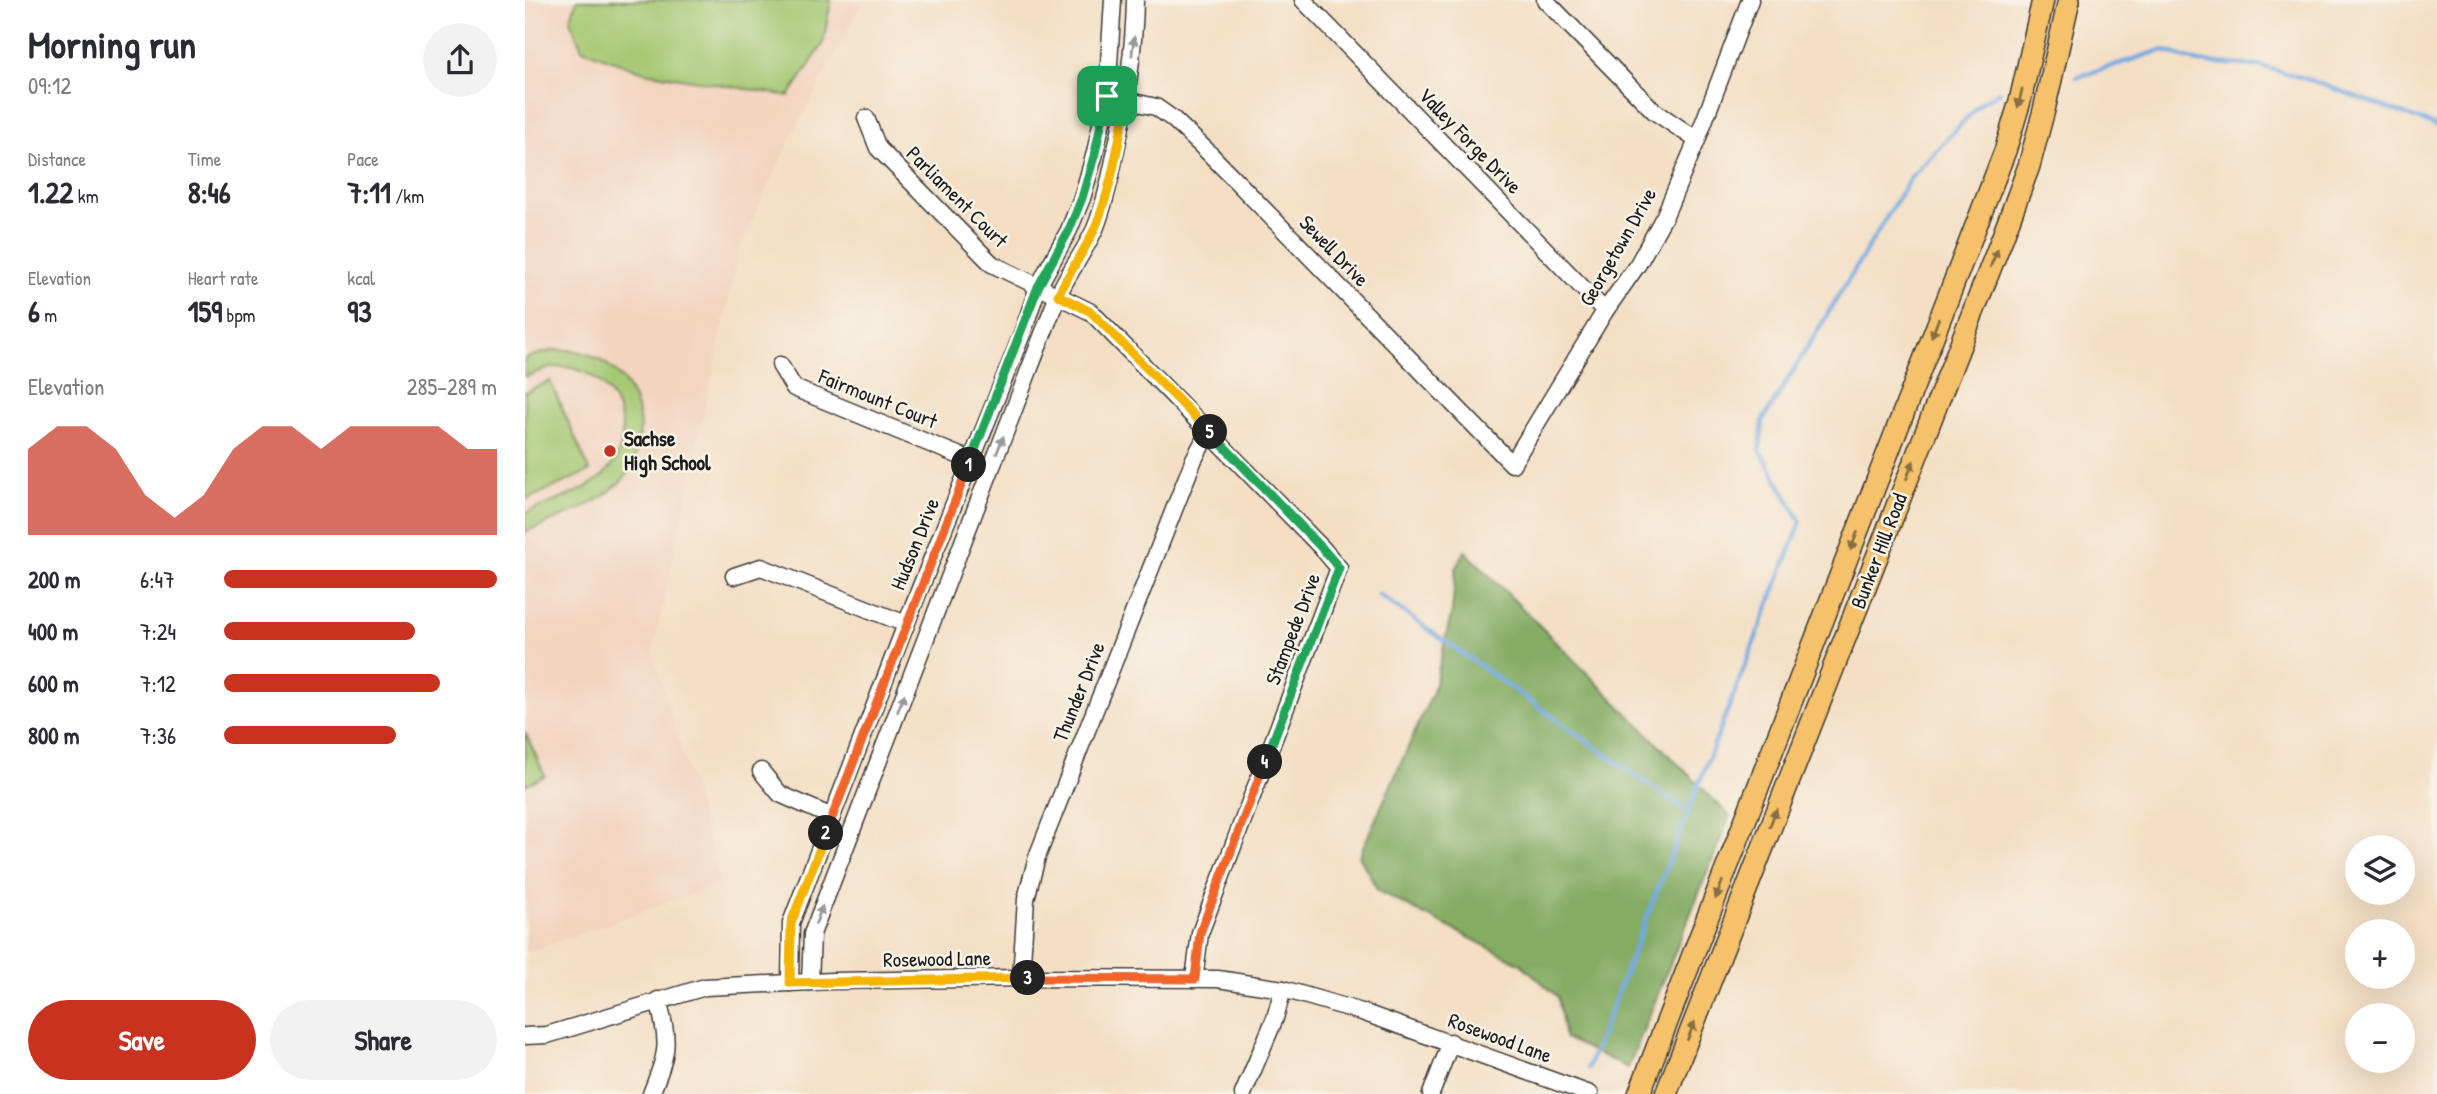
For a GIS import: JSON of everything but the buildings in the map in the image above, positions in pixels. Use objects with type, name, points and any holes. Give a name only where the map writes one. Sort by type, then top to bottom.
[{"type":"main road","name":"Bunker Hill Road","points":[[1639,1094],[2005,151],[2020,100],[2043,0]]},
{"type":"main road","name":"Bunker Hill Road","points":[[1666,1094],[2029,166],[2069,0]]},
{"type":"street","name":"Hudson Drive","points":[[790,983],[791,923],[1038,287],[1069,230],[1082,198],[1107,96],[1113,0]]},
{"type":"street","name":"Hudson Drive","points":[[810,982],[812,934],[1058,295],[1069,271],[1095,229],[1111,177],[1127,100],[1135,34],[1135,0]]},
{"type":"street","name":"Valley Forge Drive","points":[[1303,0],[1605,312]]},
{"type":"street","points":[[1545,0],[1654,111],[1697,140]]},
{"type":"street","name":"Georgetown Drive","points":[[1512,464],[1605,312],[1638,264],[1665,215],[1751,0]]},
{"type":"street","name":"Sewell Drive","points":[[1107,96],[1156,107],[1173,119],[1512,464]]},
{"type":"street","name":"Parliament Court","points":[[866,118],[878,148],[992,264],[1038,287]]},
{"type":"street","name":"Stampede Drive","points":[[1038,287],[1091,312],[1209,430],[1339,568],[1200,933],[1195,979]]},
{"type":"street","name":"Fairmount Court","points":[[780,365],[794,388],[970,462]]},
{"type":"street","name":"Thunder Drive","points":[[1021,978],[1026,899],[1037,857],[1194,459],[1209,430]]},
{"type":"street","points":[[734,576],[761,567],[906,624]]},
{"type":"street","points":[[761,771],[780,794],[832,817]]},
{"type":"street","name":"Rosewood Lane","points":[[525,1036],[547,1035],[705,987],[1021,978],[1218,979],[1283,989],[1362,1012],[1590,1094]]},
{"type":"street","points":[[1243,1094],[1275,1018],[1283,989]]},
{"type":"street","points":[[651,1094],[662,1067],[668,1037],[658,1000]]},
{"type":"street","points":[[1431,1094],[1451,1042]]},
{"type":"shaded area","name":"Sachse High School","points":[[525,0],[864,0],[785,150],[739,250],[653,652],[721,884],[525,953]]},
{"type":"green space","points":[[577,0],[831,0],[823,44],[789,96],[644,72],[582,49],[570,20]]},
{"type":"green space","points":[[554,350],[591,355],[618,374],[635,401],[640,433],[631,468],[614,488],[590,504],[525,532],[525,513],[575,493],[594,482],[615,460],[622,441],[621,422],[615,403],[605,387],[589,375],[571,368],[550,368],[525,377],[525,358]]},
{"type":"green space","points":[[550,381],[590,471],[525,500],[525,392]]},
{"type":"green space","points":[[1465,551],[1730,816],[1628,1068],[1565,1038],[1558,997],[1521,964],[1378,891],[1359,856],[1433,692],[1452,611],[1456,568]]},
{"type":"green space","points":[[525,732],[545,776],[525,785]]},
{"type":"waterway","points":[[2077,77],[2162,50],[2199,62],[2260,66],[2310,80],[2437,126]]},
{"type":"waterway","points":[[1588,1068],[1801,522],[1760,450],[1763,420],[1911,177],[1982,102],[2000,92]]},
{"type":"waterway","points":[[1378,594],[1688,812]]},
{"type":"place","name":"Sachse High School","points":[[610,451]]},
{"type":"route","points":[[1107,96],[1127,100],[1111,177],[1095,229],[1069,271],[1058,295],[1091,312],[1209,430],[1339,568],[1200,933],[1195,979],[1021,978],[790,983],[791,923],[1038,287],[1069,230],[1082,198],[1107,96]]}]
